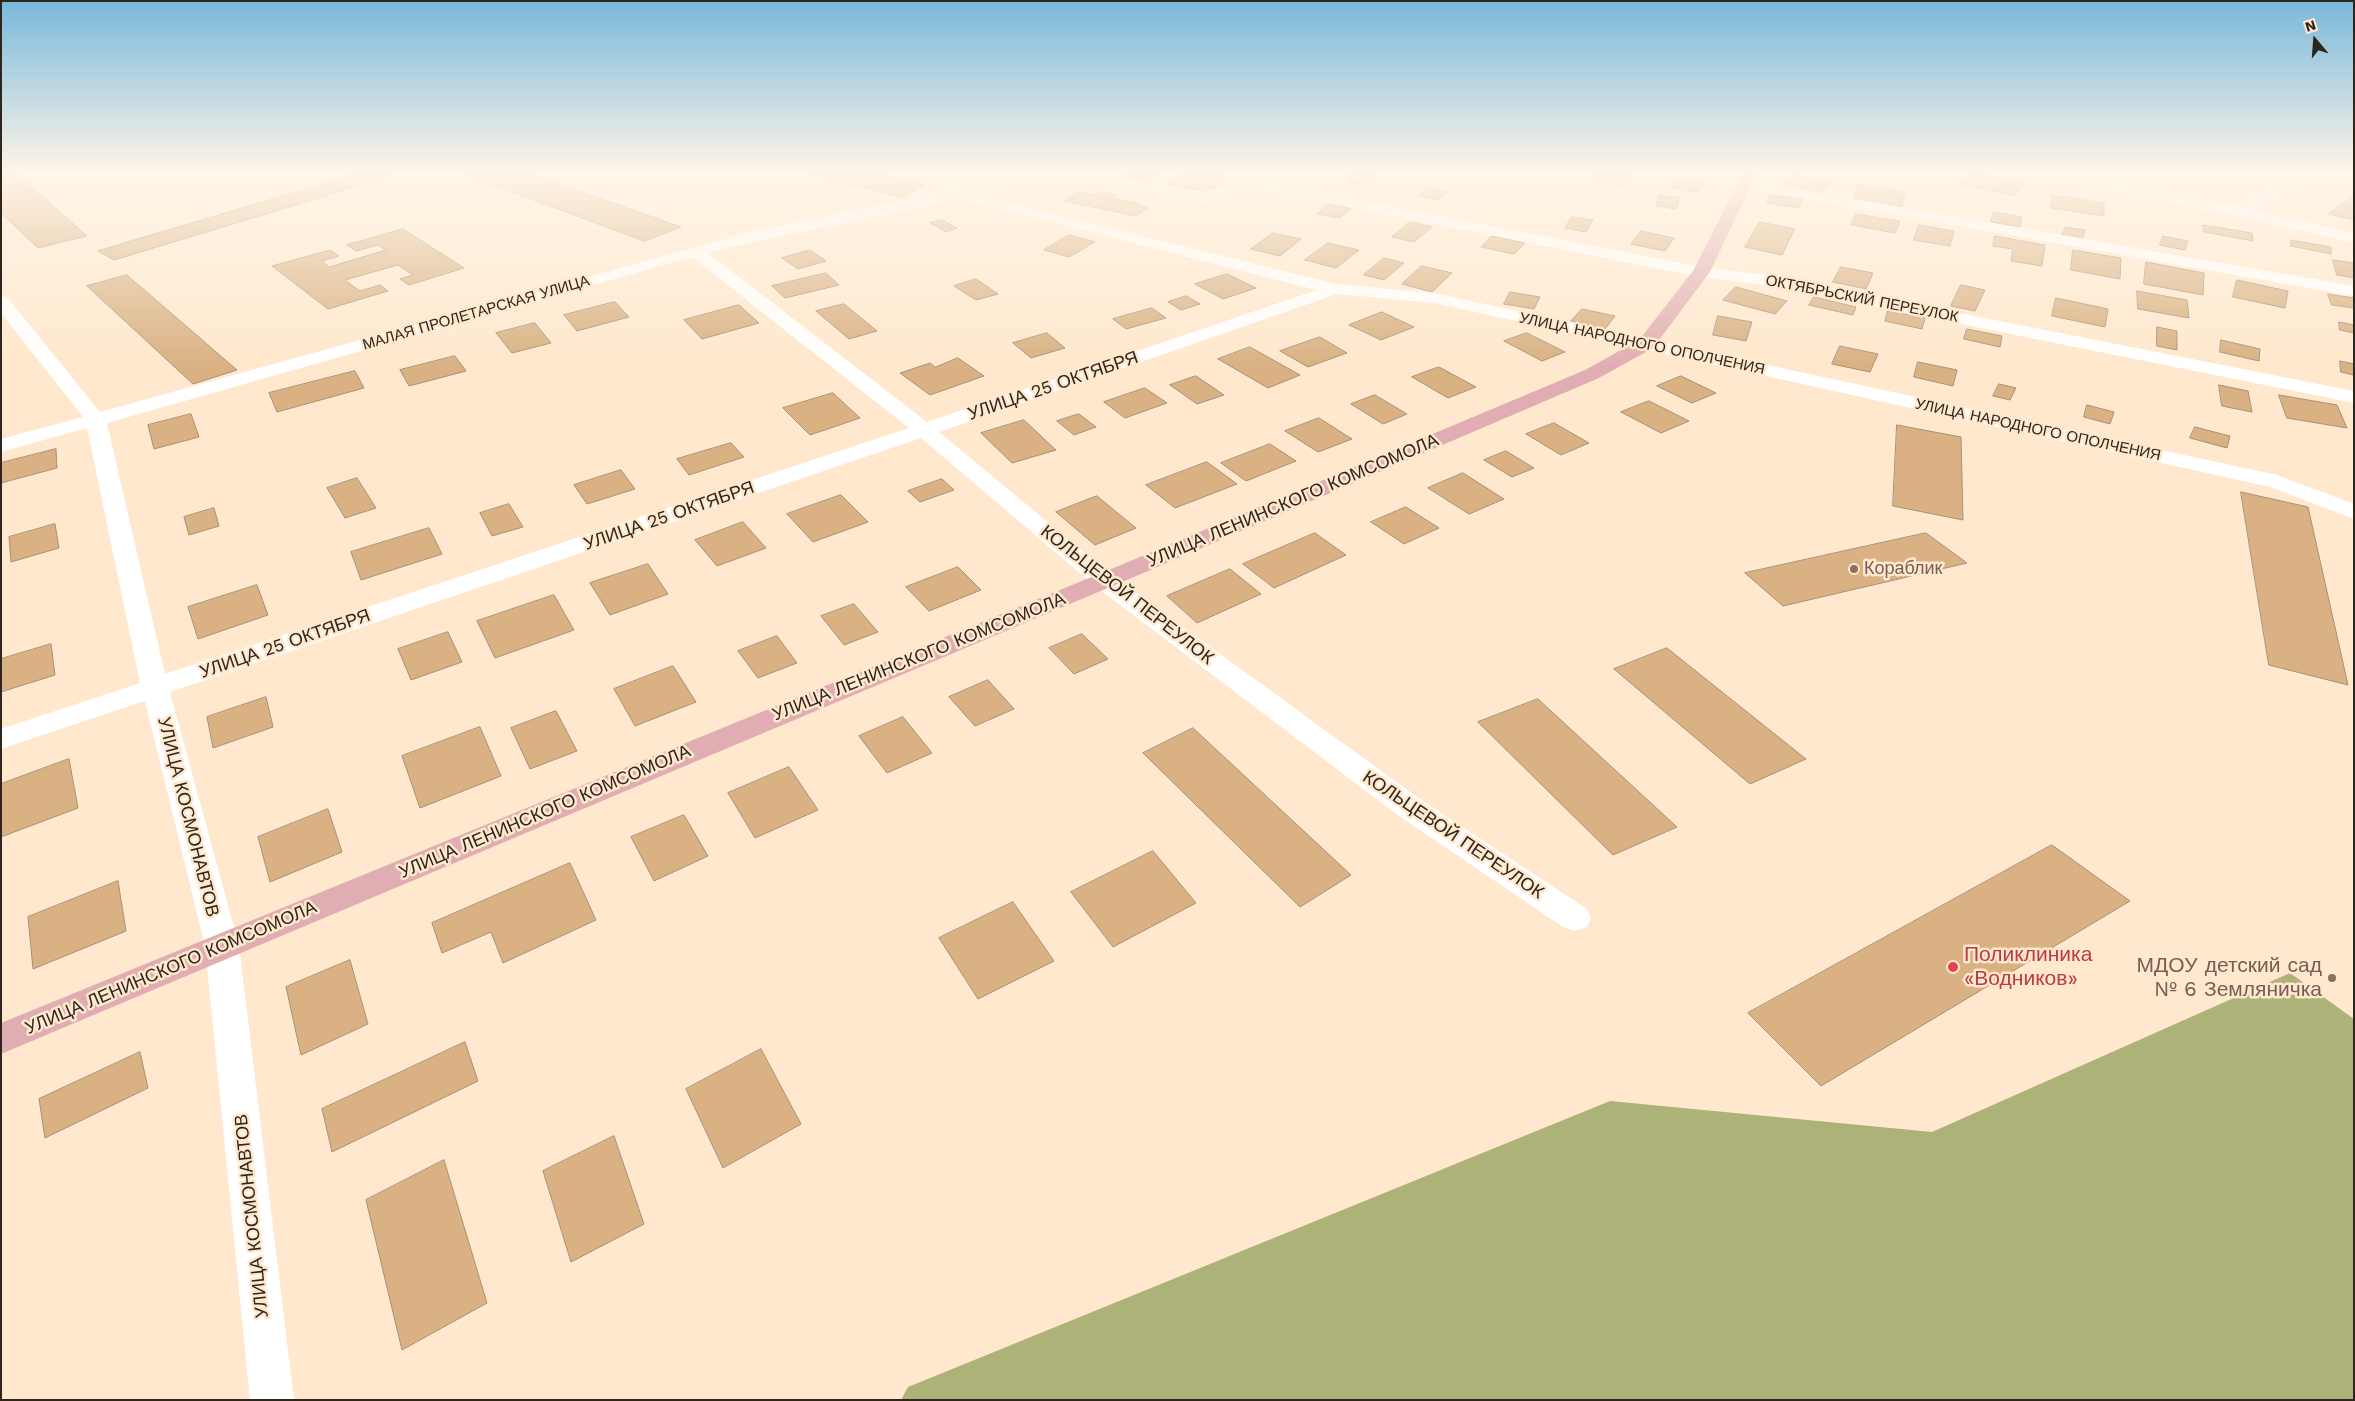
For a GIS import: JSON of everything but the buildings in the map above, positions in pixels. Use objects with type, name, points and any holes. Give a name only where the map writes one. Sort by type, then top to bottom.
[{"type":"main road","name":"УЛИЦА ЛЕНИНСКОГО КОМСОМОЛА","points":[[1,1039],[1104,581],[1592,374],[1646,344],[1701,272],[1719,236]]},
{"type":"street","name":"МАЛАЯ ПРОЛЕТАРСКАЯ УЛИЦА","points":[[1,446],[751,236]]},
{"type":"street","name":"УЛИЦА НАРОДНОГО ОПОЛЧЕНИЯ","points":[[1126,236],[1336,289],[1434,298],[2277,482],[2354,512]]},
{"type":"street","name":"ОКТЯБРЬСКИЙ ПЕРЕУЛОК","points":[[1521,236],[1701,272],[1767,280],[2354,397]]},
{"type":"street","points":[[2061,236],[2354,292]]},
{"type":"street","name":"КОЛЬЦЕВОЙ ПЕРЕУЛОК","points":[[694,251],[924,430],[1104,581],[1406,805],[1575,918]]},
{"type":"street","name":"УЛИЦА 25 ОКТЯБРЯ","points":[[1,739],[924,430],[1336,289]]},
{"type":"street","name":"УЛИЦА КОСМОНАВТОВ","points":[[1,301],[96,420],[155,688],[222,946],[272,1400]]},
{"type":"green space","points":[[2290,973],[2354,1019],[2354,1400],[901,1400],[908,1387],[1610,1101],[1932,1132]]},
{"type":"place","name":"Кораблик","points":[[1854,569]]},
{"type":"place","name":"Поликлиника «Водников»","points":[[1953,967]]},
{"type":"place","name":"МДОУ детский сад № 6 Земляничка","points":[[2332,978]]}]
